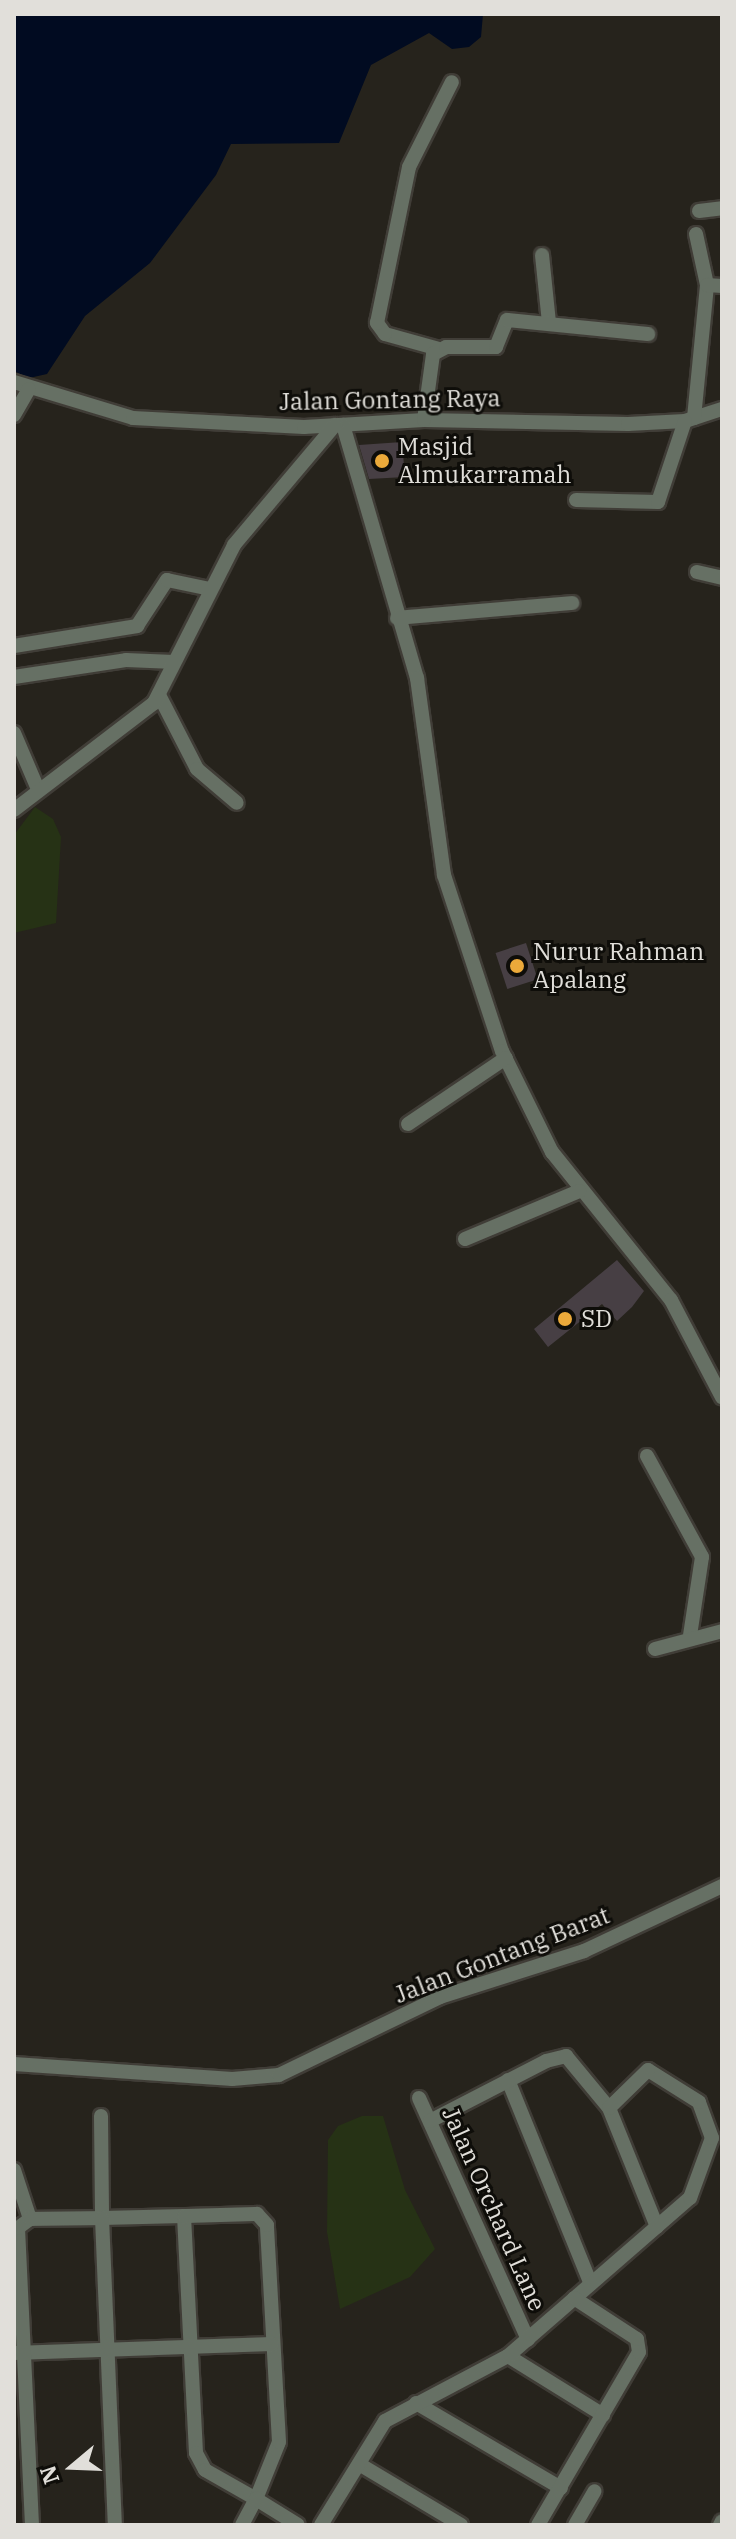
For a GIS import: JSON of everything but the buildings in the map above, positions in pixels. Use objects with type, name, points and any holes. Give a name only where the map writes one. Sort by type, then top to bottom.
[{"type":"street","points":[[452,82],[409,167],[377,323],[385,334],[439,349],[496,347],[513,319],[648,334]]},
{"type":"street","points":[[699,211],[722,208]]},
{"type":"street","points":[[576,500],[658,502],[690,420],[714,286],[696,234]]},
{"type":"street","points":[[542,255],[549,323]]},
{"type":"street","points":[[424,420],[428,361],[439,349]]},
{"type":"street","name":"Jalan Gontang Raya","points":[[14,382],[133,418],[339,425],[424,420],[690,420],[722,409]]},
{"type":"street","points":[[14,415],[29,389]]},
{"type":"street","points":[[14,810],[37,787],[131,726],[159,695],[210,589],[249,523],[339,425]]},
{"type":"street","points":[[339,425],[417,678],[444,875],[506,1058],[552,1152],[579,1191],[671,1300],[722,1397]]},
{"type":"street","points":[[697,572],[722,578]]},
{"type":"street","points":[[14,646],[134,628],[167,580],[210,589]]},
{"type":"street","points":[[397,618],[572,603]]},
{"type":"street","points":[[14,677],[111,661],[174,662]]},
{"type":"street","points":[[159,695],[197,769],[237,803]]},
{"type":"street","points":[[14,733],[37,787]]},
{"type":"street","points":[[408,1124],[506,1058]]},
{"type":"street","points":[[465,1239],[579,1191]]},
{"type":"street","points":[[647,1456],[702,1557],[690,1635]]},
{"type":"street","points":[[655,1649],[690,1635],[722,1631]]},
{"type":"street","name":"Jalan Gontang Barat","points":[[14,2064],[232,2079],[279,2075],[440,1997],[584,1951],[722,1886]]},
{"type":"street","points":[[430,2121],[508,2080],[566,2056],[609,2108],[657,2227]]},
{"type":"street","points":[[321,2525],[385,2421],[508,2356],[657,2227],[695,2188],[712,2124],[699,2102],[648,2070],[609,2108]]},
{"type":"street","points":[[508,2080],[591,2284]]},
{"type":"street","name":"Jalan Orchard Lane","points":[[419,2098],[528,2339]]},
{"type":"street","points":[[101,2116],[106,2348],[115,2525]]},
{"type":"street","points":[[14,2170],[30,2219]]},
{"type":"street","points":[[184,2216],[189,2346],[199,2462],[298,2525]]},
{"type":"street","points":[[32,2525],[18,2354],[18,2228],[30,2219],[184,2216],[264,2219],[277,2456],[242,2525]]},
{"type":"street","points":[[538,2525],[640,2345],[574,2298]]},
{"type":"street","points":[[18,2354],[106,2348],[272,2344]]},
{"type":"street","points":[[508,2356],[603,2415]]},
{"type":"street","points":[[416,2403],[561,2488]]},
{"type":"street","points":[[359,2464],[461,2525]]},
{"type":"street","points":[[575,2525],[595,2491]]},
{"type":"green space","points":[[35,807],[53,819],[61,837],[56,923],[14,933],[14,835]]},
{"type":"green space","points":[[362,2116],[383,2116],[405,2190],[435,2249],[410,2277],[340,2309],[327,2232],[328,2140],[338,2126]]},
{"type":"water","points":[[14,14],[483,14],[481,37],[469,47],[452,49],[429,33],[371,65],[339,143],[231,144],[216,175],[150,263],[85,316],[47,374],[29,378],[14,371]]},
{"type":"place","name":"Masjid Almukarramah","points":[[382,461]]},
{"type":"place","name":"Nurur Rahman Apalang","points":[[517,966]]},
{"type":"place","name":"SD","points":[[565,1319]]}]
